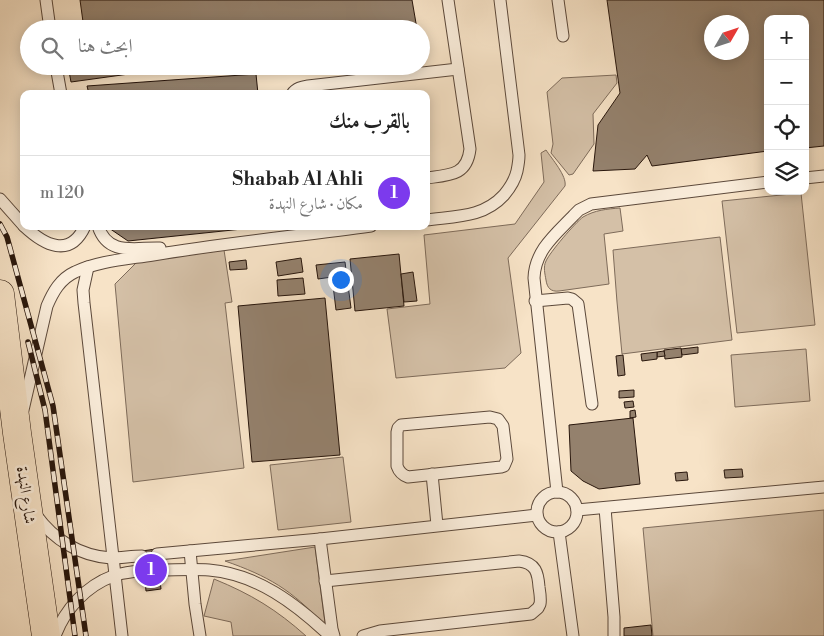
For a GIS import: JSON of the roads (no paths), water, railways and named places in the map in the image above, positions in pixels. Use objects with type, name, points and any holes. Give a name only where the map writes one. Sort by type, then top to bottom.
[{"type":"main road","name":"شارع النهدة","points":[[0,294],[17,433],[46,636]]},
{"type":"lane","points":[[46,0],[49,20]]},
{"type":"lane","points":[[430,177],[447,175],[464,167],[470,149],[448,0]]},
{"type":"lane","points":[[430,219],[481,212],[496,203],[509,189],[517,173],[519,155],[500,0]]},
{"type":"lane","points":[[558,0],[563,36]]},
{"type":"lane","points":[[430,72],[458,69]]},
{"type":"lane","points":[[58,75],[60,90]]},
{"type":"lane","points":[[296,90],[300,87],[405,75]]},
{"type":"lane","points":[[809,178],[824,176]]},
{"type":"lane","points":[[557,492],[534,269],[544,246],[574,215],[585,207],[598,202],[764,182]]},
{"type":"lane","points":[[0,199],[20,222]]},
{"type":"lane","points":[[28,230],[36,238],[47,244],[58,246],[70,244],[79,237],[83,230]]},
{"type":"lane","points":[[100,230],[104,238],[124,249],[153,248],[180,251]]},
{"type":"lane","points":[[17,433],[47,306],[58,285],[66,277],[88,267],[103,263],[340,230]]},
{"type":"lane","points":[[88,267],[83,290],[84,303],[122,636]]},
{"type":"lane","points":[[536,301],[568,298],[578,304],[592,404]]},
{"type":"lane","points":[[490,417],[502,422],[507,459],[504,466],[432,474],[408,477],[399,472],[397,466],[396,432],[401,425],[490,417]]},
{"type":"lane","points":[[432,474],[437,526]]},
{"type":"lane","points":[[577,510],[824,487]]},
{"type":"lane","points":[[557,492],[571,497],[577,510],[577,518],[573,525],[567,530],[559,532],[549,531],[541,525],[537,515],[538,506],[542,499],[549,494],[557,492]]},
{"type":"lane","points":[[27,499],[43,526],[68,546],[90,554],[113,558],[142,556]]},
{"type":"lane","points":[[605,508],[614,636]]},
{"type":"lane","points":[[157,554],[320,539],[537,515]]},
{"type":"lane","points":[[559,532],[573,636]]},
{"type":"lane","points":[[320,539],[334,636]]},
{"type":"lane","points":[[190,551],[200,636]]},
{"type":"lane","points":[[325,581],[519,561],[529,564],[538,576],[540,604],[531,614],[380,631],[364,636]]},
{"type":"lane","points":[[55,636],[65,614],[75,601],[93,586],[115,575],[144,570]]},
{"type":"lane","points":[[158,570],[209,570],[231,574],[258,583],[287,599],[330,636]]},
{"type":"railway","points":[[0,224],[7,237],[53,406],[86,636]]},
{"type":"railway","points":[[28,342],[45,410],[75,636]]},
{"type":"place","name":"Shabab Al Ahli","points":[[151,570]]}]
